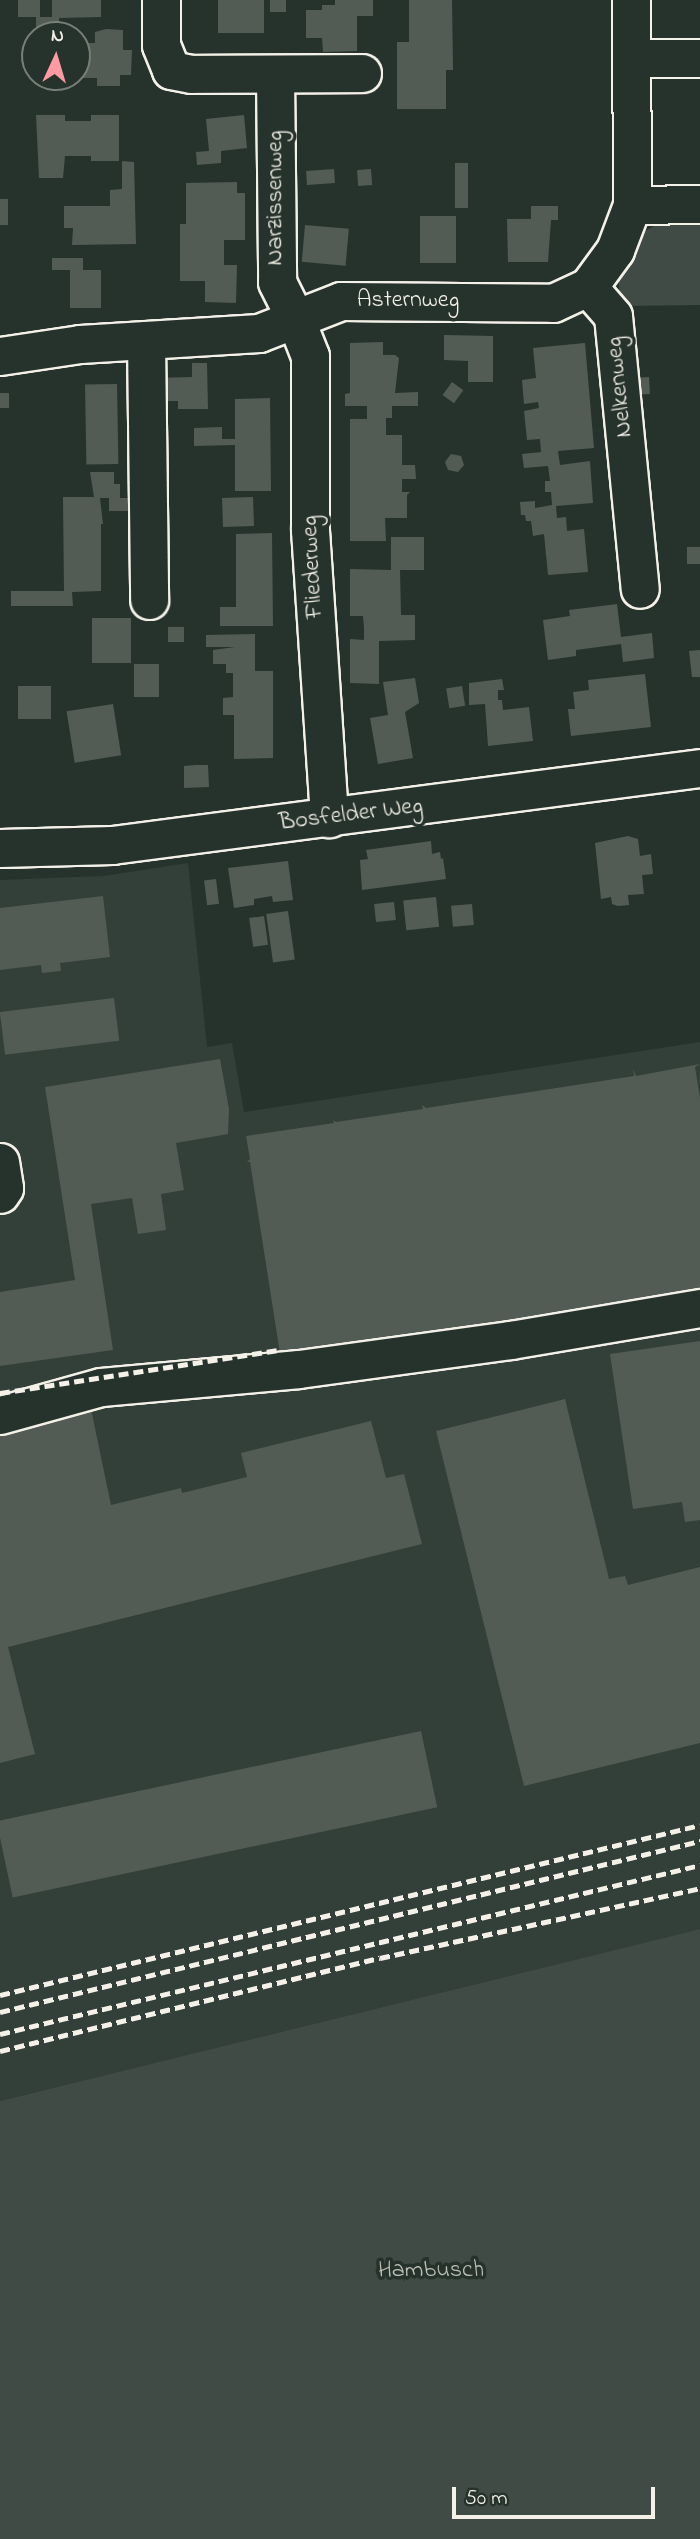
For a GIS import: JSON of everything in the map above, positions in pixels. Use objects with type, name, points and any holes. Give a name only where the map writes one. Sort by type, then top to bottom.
[{"type":"street","points":[[161,0],[161,44],[171,70],[191,74],[362,73]]},
{"type":"street","points":[[588,288],[615,250],[632,205],[631,0]]},
{"type":"street","points":[[631,58],[700,58]]},
{"type":"street","name":"Narzissenweg","points":[[275,74],[277,282],[295,318]]},
{"type":"street","points":[[632,205],[700,204]]},
{"type":"street","name":"Asternweg","points":[[0,356],[80,344],[259,333],[341,301],[553,303],[588,288]]},
{"type":"street","name":"Nelkenweg","points":[[588,288],[613,316],[640,589]]},
{"type":"street","name":"Fliederweg","points":[[295,318],[310,356],[310,530],[329,818]]},
{"type":"street","points":[[146,340],[149,600]]},
{"type":"street","name":"Bosfelder Weg","points":[[0,848],[112,845],[700,768]]},
{"type":"street","points":[[0,1161],[4,1188],[0,1194]]},
{"type":"street","points":[[0,1415],[101,1387],[325,1366],[511,1340],[700,1308]]},
{"type":"shaded area","points":[[188,863],[207,1047],[232,1043],[244,1112],[700,1042],[700,1929],[0,2101],[0,880],[103,876]]},
{"type":"green space","points":[[670,217],[700,217],[700,305],[620,306],[618,264],[629,240]]},
{"type":"green space","name":"Hambusch","points":[[700,1929],[700,2539],[0,2539],[0,2101]]},
{"type":"building","points":[[18,0],[40,0],[40,17],[52,17],[52,0],[101,0],[101,17],[36,21],[36,17],[18,17]]},
{"type":"building","points":[[218,0],[264,0],[264,33],[218,33]]},
{"type":"building","points":[[270,0],[286,0],[286,12],[270,12]]},
{"type":"building","points":[[335,0],[373,0],[373,16],[357,16],[357,51],[323,52],[322,38],[306,38],[306,10],[322,10],[322,5],[335,5]]},
{"type":"building","points":[[409,0],[452,0],[453,70],[446,70],[446,109],[397,109],[397,42],[409,42]]},
{"type":"building","points":[[106,29],[123,30],[123,50],[132,50],[131,75],[120,75],[120,86],[97,86],[97,78],[91,78],[91,43],[95,43],[95,32]]},
{"type":"building","points":[[36,115],[65,115],[65,121],[91,121],[91,115],[119,115],[119,161],[91,161],[91,156],[65,156],[63,178],[39,178]]},
{"type":"building","points":[[244,115],[247,148],[221,151],[221,163],[197,165],[196,152],[209,151],[206,119]]},
{"type":"building","points":[[122,161],[134,162],[136,244],[72,245],[73,228],[64,228],[64,206],[110,206],[110,190],[122,189]]},
{"type":"building","points":[[455,163],[468,163],[468,208],[455,208]]},
{"type":"building","points":[[334,169],[335,183],[307,185],[306,171]]},
{"type":"building","points":[[371,169],[372,185],[358,186],[357,170]]},
{"type":"building","points":[[237,182],[237,193],[245,193],[245,240],[224,240],[224,265],[237,265],[236,303],[205,302],[205,281],[180,281],[180,224],[186,224],[186,183]]},
{"type":"building","points":[[0,199],[8,199],[8,225],[0,225]]},
{"type":"building","points":[[531,206],[558,206],[558,220],[551,220],[548,262],[508,262],[507,219],[531,219]]},
{"type":"building","points":[[420,216],[456,216],[456,263],[420,263]]},
{"type":"building","points":[[305,225],[349,229],[346,266],[302,262]]},
{"type":"building","points":[[52,258],[83,258],[83,270],[101,270],[101,308],[70,308],[70,270],[52,270]]},
{"type":"building","points":[[444,335],[493,336],[493,382],[468,382],[468,361],[444,360]]},
{"type":"building","points":[[383,342],[383,355],[395,355],[399,358],[395,393],[418,392],[418,406],[392,406],[392,418],[386,418],[386,435],[402,435],[402,465],[415,465],[416,479],[402,479],[402,492],[410,492],[407,495],[407,518],[385,518],[386,541],[350,541],[350,419],[367,419],[367,406],[345,406],[345,394],[350,393],[350,343]]},
{"type":"building","points":[[585,343],[594,448],[558,451],[560,465],[590,461],[593,503],[556,506],[557,518],[566,517],[567,531],[584,529],[588,572],[548,575],[544,534],[533,536],[531,521],[526,521],[525,515],[521,515],[520,502],[535,501],[535,508],[552,505],[551,492],[545,492],[545,481],[550,481],[548,466],[524,468],[522,454],[541,452],[540,439],[527,440],[524,411],[539,408],[538,402],[524,404],[522,380],[536,378],[533,348]]},
{"type":"building","points":[[192,363],[207,363],[208,409],[178,409],[178,401],[156,401],[155,378],[192,377]]},
{"type":"building","points":[[649,377],[650,394],[633,395],[632,378]]},
{"type":"building","points":[[452,382],[463,390],[454,403],[443,395]]},
{"type":"building","points":[[117,384],[118,464],[86,465],[85,385]]},
{"type":"building","points":[[0,393],[9,393],[9,408],[0,408]]},
{"type":"building","points":[[270,398],[271,491],[235,491],[235,445],[194,446],[194,428],[222,427],[222,439],[235,439],[235,399]]},
{"type":"building","points":[[451,454],[461,456],[464,465],[458,472],[448,470],[445,462]]},
{"type":"building","points":[[90,472],[114,472],[114,484],[120,484],[120,498],[129,498],[130,511],[109,511],[109,498],[100,498],[103,524],[101,591],[72,592],[73,606],[11,606],[11,591],[64,591],[63,497],[94,497]]},
{"type":"building","points":[[253,497],[254,526],[223,527],[222,498]]},
{"type":"building","points":[[272,533],[273,626],[220,626],[220,607],[236,607],[236,534]]},
{"type":"building","points":[[391,537],[424,537],[424,570],[400,570],[401,615],[415,615],[415,640],[379,641],[379,684],[350,683],[350,639],[364,640],[364,628],[363,616],[350,616],[350,569],[391,570]]},
{"type":"building","points":[[687,547],[700,547],[700,564],[687,564]]},
{"type":"building","points":[[617,604],[621,637],[652,633],[654,658],[623,662],[621,644],[576,650],[576,656],[548,660],[543,620],[570,616],[569,610]]},
{"type":"building","points":[[92,618],[131,618],[131,663],[92,663]]},
{"type":"building","points":[[168,627],[184,627],[184,642],[168,642]]},
{"type":"building","points":[[255,634],[255,671],[273,671],[273,758],[234,759],[234,715],[223,715],[223,698],[233,697],[233,673],[226,673],[226,664],[213,664],[213,650],[235,647],[206,647],[206,635]]},
{"type":"building","points":[[700,650],[700,677],[692,677],[689,651]]},
{"type":"building","points":[[134,664],[159,664],[159,697],[134,697]]},
{"type":"building","points":[[645,674],[651,727],[571,736],[568,709],[575,709],[573,692],[589,690],[588,680]]},
{"type":"building","points":[[415,678],[419,703],[405,712],[413,758],[378,764],[370,718],[388,715],[383,682]]},
{"type":"building","points":[[502,679],[504,690],[498,690],[498,700],[502,700],[503,710],[529,707],[533,741],[488,746],[485,704],[469,705],[469,683]]},
{"type":"building","points":[[18,686],[51,686],[51,719],[18,719]]},
{"type":"building","points":[[462,686],[465,706],[449,708],[446,689]]},
{"type":"building","points":[[113,704],[121,755],[75,763],[67,711]]},
{"type":"building","points":[[208,765],[209,787],[184,788],[184,766]]},
{"type":"building","points":[[628,836],[638,839],[640,856],[651,854],[653,874],[642,875],[644,894],[628,895],[629,905],[618,906],[612,904],[611,897],[601,899],[595,843]]},
{"type":"building","points":[[431,841],[432,854],[440,852],[441,859],[443,858],[446,879],[362,890],[360,860],[368,859],[366,850]]},
{"type":"building","points":[[288,861],[293,900],[273,902],[272,896],[254,899],[254,905],[234,908],[228,868]]},
{"type":"building","points":[[216,879],[219,904],[207,905],[204,880]]},
{"type":"building","points":[[103,896],[110,957],[60,963],[61,971],[42,973],[41,965],[0,970],[0,908]]},
{"type":"building","points":[[436,897],[439,927],[406,930],[403,900]]},
{"type":"building","points":[[394,902],[396,920],[376,922],[374,904]]},
{"type":"building","points":[[472,904],[474,925],[453,927],[451,906]]},
{"type":"building","points":[[288,911],[295,960],[273,963],[266,914]]},
{"type":"building","points":[[264,916],[268,945],[253,947],[249,918]]},
{"type":"building","points":[[114,998],[119,1041],[5,1055],[0,1012]]},
{"type":"building","points":[[220,1059],[229,1109],[228,1134],[176,1143],[184,1190],[161,1194],[166,1230],[138,1234],[132,1198],[91,1204],[113,1350],[0,1366],[0,1292],[75,1280],[45,1087]]},
{"type":"building","points":[[700,1064],[695,1067],[700,1098],[700,1293],[281,1360],[250,1162],[247,1162],[250,1159],[246,1136],[334,1123],[333,1120],[336,1122],[423,1109],[422,1105],[426,1108],[634,1076],[633,1069],[636,1076]]},
{"type":"building","points":[[700,1341],[700,1520],[685,1522],[682,1502],[633,1509],[610,1354]]},
{"type":"building","points":[[565,1399],[609,1579],[625,1576],[628,1585],[700,1567],[700,1743],[524,1786],[436,1431]]},
{"type":"building","points":[[91,1409],[111,1505],[181,1488],[182,1493],[247,1477],[241,1453],[371,1421],[386,1478],[404,1474],[422,1544],[8,1647],[35,1754],[0,1763],[0,1434]]},
{"type":"building","points":[[421,1731],[437,1807],[13,1898],[0,1838],[0,1820]]},
{"type":"railway","points":[[0,1393],[277,1350]]},
{"type":"railway","points":[[0,1995],[700,1825]]},
{"type":"railway","points":[[0,2012],[700,1841]]},
{"type":"railway","points":[[0,2034],[700,1865]]},
{"type":"railway","points":[[0,2051],[380,1958],[700,1888]]}]
